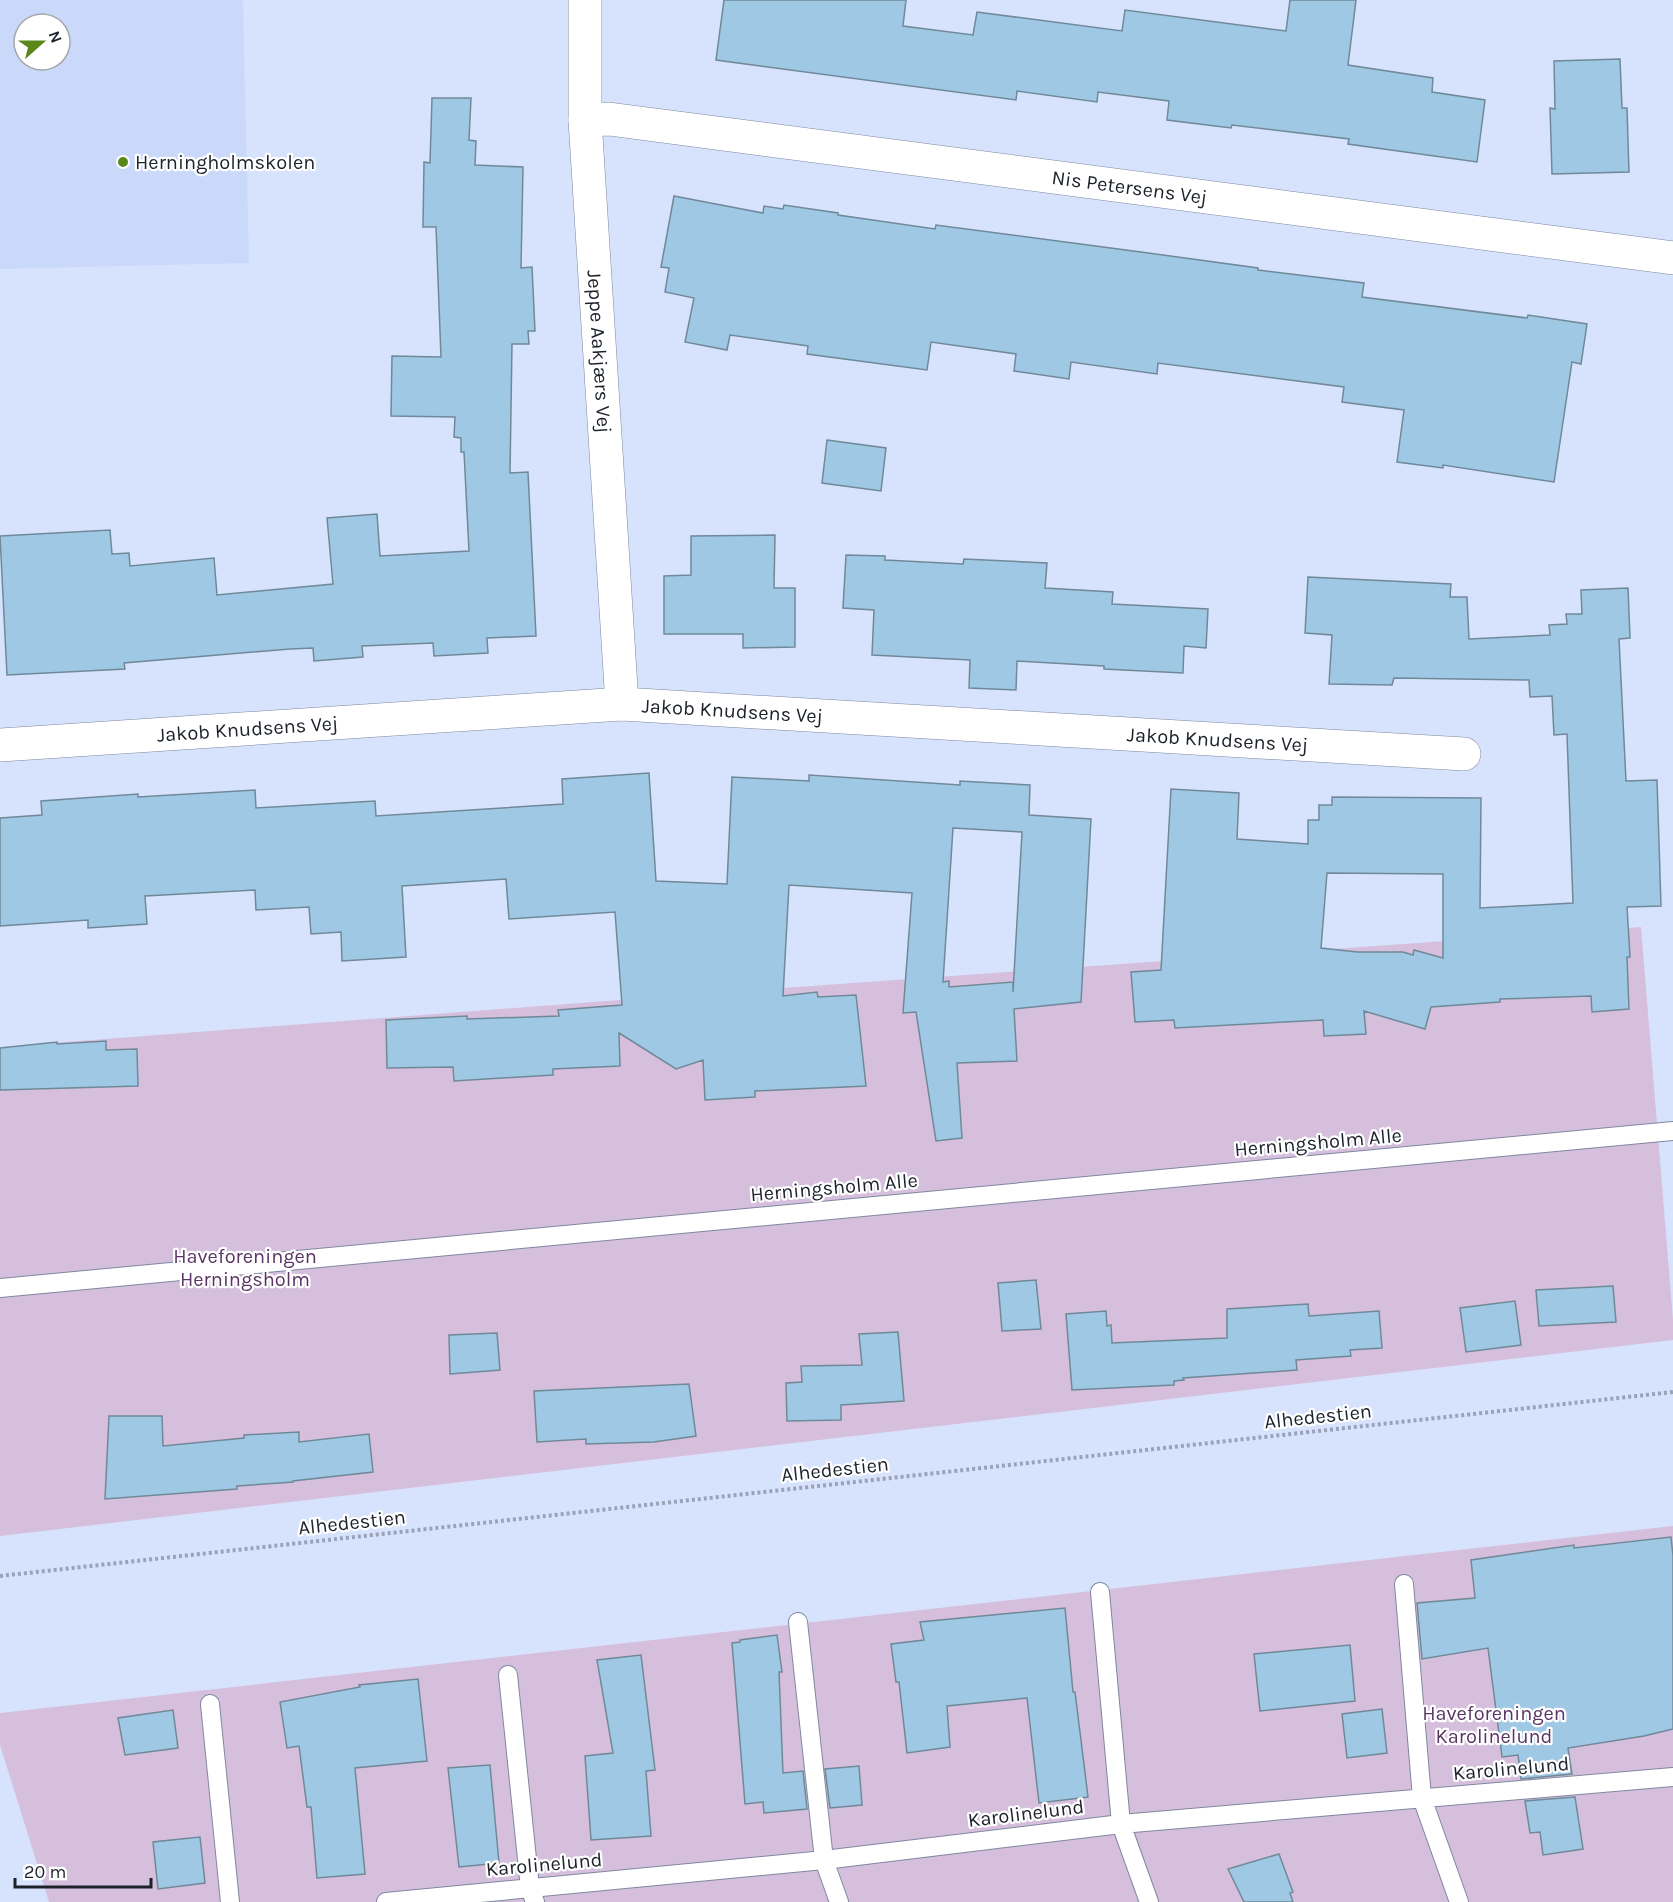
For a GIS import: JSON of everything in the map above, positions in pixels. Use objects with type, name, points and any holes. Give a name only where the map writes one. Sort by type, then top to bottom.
[{"type":"street","name":"Jeppe Aakjærs Vej","points":[[585,0],[585,120],[622,704]]},
{"type":"street","name":"Nis Petersens Vej","points":[[585,120],[609,119],[1673,258]]},
{"type":"street","name":"Jakob Knudsens Vej","points":[[0,745],[622,704],[1464,754]]},
{"type":"lane","name":"Herningsholm Alle","points":[[0,1288],[1673,1131]]},
{"type":"lane","points":[[1404,1584],[1422,1798],[1459,1902]]},
{"type":"lane","points":[[1100,1592],[1121,1824],[1149,1902]]},
{"type":"lane","points":[[798,1622],[824,1860],[839,1902]]},
{"type":"lane","points":[[508,1676],[532,1895]]},
{"type":"lane","points":[[210,1704],[230,1902]]},
{"type":"lane","name":"Karolinelund","points":[[386,1902],[532,1895],[1121,1824],[1673,1777]]},
{"type":"path","name":"Alhedestien","points":[[0,1576],[1673,1392]]},
{"type":"shaded area","name":"Herningholmskolen","points":[[0,0],[243,0],[249,263],[0,269]]},
{"type":"green space","name":"Haveforeningen Herningsholm","points":[[1641,927],[1673,1340],[0,1536],[0,1047],[713,993]]},
{"type":"green space","name":"Haveforeningen Karolinelund","points":[[1673,1526],[1673,1902],[49,1902],[0,1745],[0,1713]]},
{"type":"building","points":[[724,0],[906,0],[903,26],[973,35],[977,12],[1122,31],[1125,10],[1286,31],[1290,0],[1356,0],[1348,65],[1433,78],[1432,92],[1485,100],[1477,162],[1348,144],[1349,139],[1167,120],[1169,101],[1098,92],[1097,102],[1017,91],[1016,100],[716,60]]},
{"type":"building","points":[[1620,59],[1622,108],[1627,108],[1629,172],[1552,174],[1550,108],[1555,109],[1554,61]]},
{"type":"building","points":[[432,98],[471,98],[469,140],[476,141],[475,165],[523,167],[521,268],[532,267],[535,331],[528,331],[529,344],[512,344],[510,473],[528,472],[536,636],[487,638],[488,653],[434,656],[433,643],[362,646],[363,657],[314,661],[313,648],[290,649],[124,663],[125,669],[7,675],[0,536],[110,530],[112,554],[129,553],[130,566],[214,558],[217,595],[333,584],[327,518],[377,514],[380,556],[469,551],[464,452],[461,452],[461,438],[454,437],[455,417],[391,416],[392,356],[441,357],[436,227],[423,227],[424,162],[430,163]]},
{"type":"building","points":[[674,196],[763,213],[764,206],[783,209],[784,205],[935,229],[936,225],[1258,268],[1258,270],[1364,283],[1362,297],[1527,318],[1528,315],[1587,324],[1581,364],[1572,362],[1554,482],[1443,465],[1443,468],[1397,462],[1404,410],[1342,402],[1344,387],[1158,363],[1157,374],[1071,362],[1069,379],[1014,371],[1016,354],[931,342],[927,370],[807,354],[808,346],[730,335],[727,350],[685,342],[694,298],[665,292],[669,268],[661,267]]},
{"type":"building","points":[[827,440],[886,448],[881,491],[822,483]]},
{"type":"building","points":[[775,535],[774,588],[795,588],[795,647],[743,648],[743,634],[664,634],[664,576],[691,575],[691,536]]},
{"type":"building","points":[[846,555],[885,556],[885,560],[963,564],[964,559],[1047,563],[1045,588],[1113,592],[1112,604],[1208,609],[1206,648],[1184,646],[1183,673],[1017,661],[1016,690],[969,688],[970,660],[872,655],[874,610],[843,608]]},
{"type":"building","points":[[1308,577],[1451,584],[1450,597],[1467,597],[1469,639],[1550,635],[1549,625],[1567,624],[1566,614],[1582,614],[1581,590],[1628,588],[1630,638],[1619,639],[1626,781],[1657,780],[1661,906],[1627,907],[1630,957],[1627,957],[1629,1009],[1592,1012],[1591,996],[1500,999],[1500,1002],[1431,1007],[1425,1029],[1364,1011],[1366,1034],[1324,1036],[1323,1020],[1175,1028],[1174,1020],[1135,1022],[1131,972],[1161,970],[1171,789],[1239,793],[1237,839],[1308,844],[1308,820],[1319,820],[1319,805],[1332,805],[1332,797],[1481,798],[1480,908],[1573,903],[1567,734],[1554,735],[1552,696],[1530,697],[1529,680],[1394,678],[1392,685],[1329,684],[1332,635],[1305,633]],"holes":[[[1327,873],[1443,874],[1443,958],[1414,950],[1413,955],[1403,952],[1357,952],[1321,948]]]},
{"type":"building","points":[[649,773],[656,881],[727,884],[732,777],[809,781],[809,775],[960,785],[960,781],[1030,785],[1029,815],[1091,819],[1081,1002],[1014,1009],[1017,1061],[957,1063],[962,1138],[936,1141],[916,1012],[903,1013],[912,893],[789,885],[783,996],[817,992],[818,997],[856,995],[866,1086],[755,1091],[755,1097],[705,1100],[703,1060],[676,1069],[619,1033],[620,1066],[553,1069],[553,1075],[454,1081],[453,1067],[387,1068],[386,1020],[467,1016],[467,1019],[559,1016],[558,1010],[622,1005],[615,912],[509,919],[506,879],[402,886],[406,957],[342,961],[341,932],[311,934],[309,907],[256,910],[255,890],[145,896],[147,924],[88,928],[88,920],[0,926],[0,818],[42,815],[41,801],[138,794],[138,797],[255,790],[256,808],[375,801],[376,816],[563,804],[562,779]],"holes":[[[953,828],[1022,832],[1013,992],[1013,982],[949,987],[949,981],[943,982]]]},
{"type":"building","points":[[106,1041],[106,1050],[137,1049],[138,1086],[0,1090],[0,1048],[57,1042],[57,1044]]},
{"type":"building","points":[[1036,1280],[1041,1329],[1002,1331],[998,1283]]},
{"type":"building","points":[[1613,1286],[1616,1322],[1539,1326],[1536,1290]]},
{"type":"building","points":[[1515,1301],[1521,1345],[1466,1352],[1460,1308]]},
{"type":"building","points":[[1308,1304],[1309,1316],[1379,1311],[1382,1348],[1350,1350],[1351,1356],[1296,1360],[1297,1370],[1183,1378],[1184,1380],[1174,1381],[1174,1385],[1072,1390],[1066,1314],[1106,1311],[1107,1326],[1111,1325],[1112,1343],[1227,1338],[1227,1309]]},
{"type":"building","points":[[898,1332],[904,1401],[841,1405],[841,1420],[787,1421],[786,1383],[802,1382],[801,1366],[862,1365],[859,1334]]},
{"type":"building","points":[[497,1333],[500,1370],[450,1374],[449,1335]]},
{"type":"building","points":[[689,1384],[696,1436],[654,1442],[586,1444],[586,1439],[537,1442],[534,1391]]},
{"type":"building","points":[[109,1416],[162,1416],[163,1446],[244,1438],[244,1435],[299,1432],[299,1442],[369,1434],[373,1472],[237,1486],[237,1489],[105,1499]]},
{"type":"building","points":[[1671,1537],[1673,1556],[1673,1729],[1568,1748],[1572,1774],[1521,1779],[1518,1755],[1502,1757],[1488,1648],[1422,1659],[1417,1603],[1475,1598],[1471,1560],[1574,1545],[1574,1548]]},
{"type":"building","points":[[1065,1608],[1073,1692],[1075,1692],[1088,1797],[1039,1803],[1027,1698],[947,1706],[950,1747],[907,1753],[899,1682],[896,1682],[891,1644],[924,1640],[920,1622]]},
{"type":"building","points":[[777,1635],[782,1672],[779,1672],[783,1773],[803,1771],[807,1809],[764,1813],[763,1802],[745,1804],[732,1643]]},
{"type":"building","points":[[1350,1645],[1355,1701],[1260,1711],[1254,1654]]},
{"type":"building","points":[[641,1655],[655,1770],[646,1771],[651,1836],[591,1840],[585,1756],[613,1753],[597,1660]]},
{"type":"building","points":[[418,1679],[427,1761],[355,1768],[365,1874],[317,1878],[311,1807],[307,1807],[299,1746],[287,1748],[280,1702],[360,1687],[359,1685]]},
{"type":"building","points":[[1382,1709],[1387,1753],[1347,1758],[1342,1714]]},
{"type":"building","points":[[173,1710],[178,1748],[125,1755],[118,1718]]},
{"type":"building","points":[[490,1765],[499,1863],[459,1867],[448,1768]]},
{"type":"building","points":[[859,1766],[862,1805],[830,1808],[825,1769]]},
{"type":"building","points":[[1575,1797],[1583,1849],[1543,1855],[1540,1832],[1530,1833],[1525,1801]]},
{"type":"building","points":[[200,1837],[205,1883],[158,1889],[153,1842]]},
{"type":"building","points":[[1279,1854],[1293,1892],[1290,1893],[1293,1902],[1244,1902],[1228,1869]]},
{"type":"place","name":"Herningholmskolen","points":[[123,162]]}]
